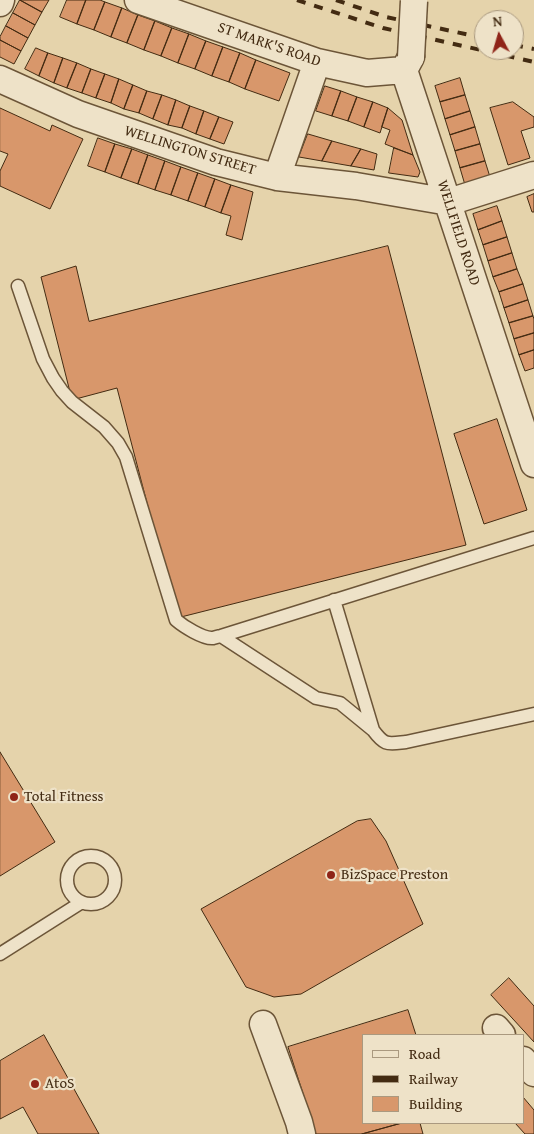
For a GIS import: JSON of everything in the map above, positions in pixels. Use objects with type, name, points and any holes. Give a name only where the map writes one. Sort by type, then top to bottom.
[{"type":"street","name":"ST MARK'S ROAD","points":[[138,0],[317,62],[367,73],[408,63]]},
{"type":"street","name":"WELLFIELD ROAD","points":[[414,0],[408,63],[449,202],[534,464]]},
{"type":"street","points":[[277,177],[317,62]]},
{"type":"street","name":"WELLINGTON STREET","points":[[0,79],[78,114],[216,162],[277,177],[356,186],[449,202]]},
{"type":"street","points":[[449,202],[534,175]]},
{"type":"street","points":[[263,1024],[302,1134]]},
{"type":"street","points":[[524,1061],[534,1073]]},
{"type":"lane","points":[[18,286],[43,359],[53,378],[72,402],[104,427],[118,442],[126,457],[176,620],[183,626],[207,638],[221,636],[534,538]]},
{"type":"lane","points":[[334,600],[373,730]]},
{"type":"lane","points":[[221,636],[316,698],[340,703],[373,730],[380,740],[389,744],[534,714]]},
{"type":"lane","points":[[0,954],[82,902]]},
{"type":"building","points":[[20,0],[49,0],[42,12]]},
{"type":"building","points":[[20,0],[42,12],[35,25],[13,13]]},
{"type":"building","points":[[67,0],[86,0],[77,24],[60,17]]},
{"type":"building","points":[[86,0],[105,2],[94,30],[77,24]]},
{"type":"building","points":[[105,2],[122,8],[111,37],[94,30]]},
{"type":"building","points":[[122,8],[138,15],[127,43],[111,37]]},
{"type":"building","points":[[13,13],[35,25],[28,38],[6,26]]},
{"type":"building","points":[[138,15],[155,21],[144,50],[127,43]]},
{"type":"building","points":[[155,21],[172,28],[161,56],[144,50]]},
{"type":"building","points":[[6,26],[28,38],[21,51],[0,40]]},
{"type":"building","points":[[172,28],[189,34],[178,63],[161,56]]},
{"type":"building","points":[[189,34],[206,41],[195,69],[178,63]]},
{"type":"building","points":[[0,40],[21,51],[14,64],[0,57]]},
{"type":"building","points":[[206,41],[223,47],[212,76],[195,69]]},
{"type":"building","points":[[223,47],[240,53],[229,82],[212,76]]},
{"type":"building","points":[[36,48],[48,53],[39,76],[25,69]]},
{"type":"building","points":[[48,53],[63,58],[54,83],[39,76]]},
{"type":"building","points":[[240,53],[256,60],[245,89],[229,82]]},
{"type":"building","points":[[63,58],[77,63],[67,88],[54,83]]},
{"type":"building","points":[[256,60],[290,73],[279,101],[245,89]]},
{"type":"building","points":[[77,63],[91,69],[82,93],[67,88]]},
{"type":"building","points":[[91,69],[105,74],[96,98],[82,93]]},
{"type":"building","points":[[105,74],[119,79],[111,103],[96,98]]},
{"type":"building","points":[[460,78],[465,95],[440,102],[435,86]]},
{"type":"building","points":[[119,79],[133,85],[124,109],[111,103]]},
{"type":"building","points":[[133,85],[147,91],[139,113],[124,109]]},
{"type":"building","points":[[325,86],[341,91],[332,116],[316,111]]},
{"type":"building","points":[[147,91],[162,95],[153,119],[139,113]]},
{"type":"building","points":[[341,91],[357,97],[348,121],[332,116]]},
{"type":"building","points":[[162,95],[176,100],[168,125],[153,119]]},
{"type":"building","points":[[465,95],[470,111],[445,119],[440,102]]},
{"type":"building","points":[[357,97],[373,102],[364,127],[348,121]]},
{"type":"building","points":[[176,100],[190,106],[182,128],[168,125]]},
{"type":"building","points":[[373,102],[388,108],[380,133],[364,127]]},
{"type":"building","points":[[513,102],[534,117],[534,127],[521,131],[530,158],[508,165],[490,108]]},
{"type":"building","points":[[190,106],[204,111],[196,134],[182,128]]},
{"type":"building","points":[[0,108],[50,131],[52,125],[83,139],[50,209],[0,186],[0,171],[8,154],[0,151]]},
{"type":"building","points":[[388,108],[402,120],[413,155],[385,144],[390,130],[382,127]]},
{"type":"building","points":[[204,111],[219,117],[210,139],[196,134]]},
{"type":"building","points":[[470,111],[475,127],[450,135],[445,119]]},
{"type":"building","points":[[219,117],[233,122],[224,144],[210,139]]},
{"type":"building","points":[[475,127],[480,144],[455,151],[450,135]]},
{"type":"building","points":[[308,134],[332,141],[322,161],[299,157]]},
{"type":"building","points":[[98,138],[115,144],[105,172],[88,166]]},
{"type":"building","points":[[332,141],[361,149],[351,166],[322,161]]},
{"type":"building","points":[[115,144],[132,149],[121,178],[105,172]]},
{"type":"building","points":[[480,144],[485,161],[460,168],[455,151]]},
{"type":"building","points":[[394,148],[413,155],[420,172],[418,177],[389,173]]},
{"type":"building","points":[[132,149],[148,155],[138,184],[121,178]]},
{"type":"building","points":[[361,149],[377,154],[374,170],[351,166]]},
{"type":"building","points":[[148,155],[165,161],[155,190],[138,184]]},
{"type":"building","points":[[165,161],[181,167],[171,195],[155,190]]},
{"type":"building","points":[[485,161],[490,177],[465,185],[460,168]]},
{"type":"building","points":[[181,167],[198,173],[188,201],[171,195]]},
{"type":"building","points":[[198,173],[215,179],[205,207],[188,201]]},
{"type":"building","points":[[215,179],[231,185],[221,213],[205,207]]},
{"type":"building","points":[[231,185],[253,192],[242,240],[226,235],[231,216],[221,213]]},
{"type":"building","points":[[534,194],[534,212],[532,212],[527,197]]},
{"type":"building","points":[[497,206],[502,221],[478,230],[473,214]]},
{"type":"building","points":[[502,221],[507,237],[483,245],[478,230]]},
{"type":"building","points":[[507,237],[512,253],[488,261],[483,245]]},
{"type":"building","points":[[388,246],[466,545],[177,618],[117,388],[72,400],[41,277],[76,266],[89,321]]},
{"type":"building","points":[[512,253],[517,269],[493,277],[488,261]]},
{"type":"building","points":[[517,269],[523,284],[499,292],[493,277]]},
{"type":"building","points":[[523,284],[528,300],[504,308],[499,292]]},
{"type":"building","points":[[528,300],[533,316],[509,323],[504,308]]},
{"type":"building","points":[[533,316],[534,333],[514,339],[509,323]]},
{"type":"building","points":[[534,333],[534,350],[519,355],[514,339]]},
{"type":"building","points":[[534,350],[534,368],[525,371],[519,355]]},
{"type":"building","points":[[497,419],[527,510],[484,524],[454,434]]},
{"type":"building","name":"Total Fitness","points":[[0,752],[55,842],[0,876]]},
{"type":"building","name":"BizSpace Preston","points":[[371,819],[386,841],[423,924],[301,994],[274,997],[246,987],[201,909],[357,821]]},
{"type":"building","points":[[509,978],[534,1006],[534,1042],[491,995]]},
{"type":"building","points":[[408,1010],[416,1034],[362,1034],[362,1124],[398,1124],[362,1134],[316,1134],[288,1047]]},
{"type":"building","name":"AtoS","points":[[44,1035],[99,1134],[38,1134],[23,1107],[0,1119],[0,1061]]},
{"type":"building","points":[[524,1098],[534,1110],[534,1134],[525,1134],[516,1124],[524,1124]]},
{"type":"building","points":[[398,1124],[420,1124],[423,1134],[362,1134]]},
{"type":"railway","points":[[297,0],[383,28],[534,62]]},
{"type":"railway","points":[[336,0],[386,17],[474,36]]},
{"type":"railway","points":[[524,47],[534,49]]},
{"type":"place","name":"Total Fitness","points":[[14,797]]},
{"type":"place","name":"BizSpace Preston","points":[[331,875]]},
{"type":"place","name":"AtoS","points":[[35,1084]]}]
